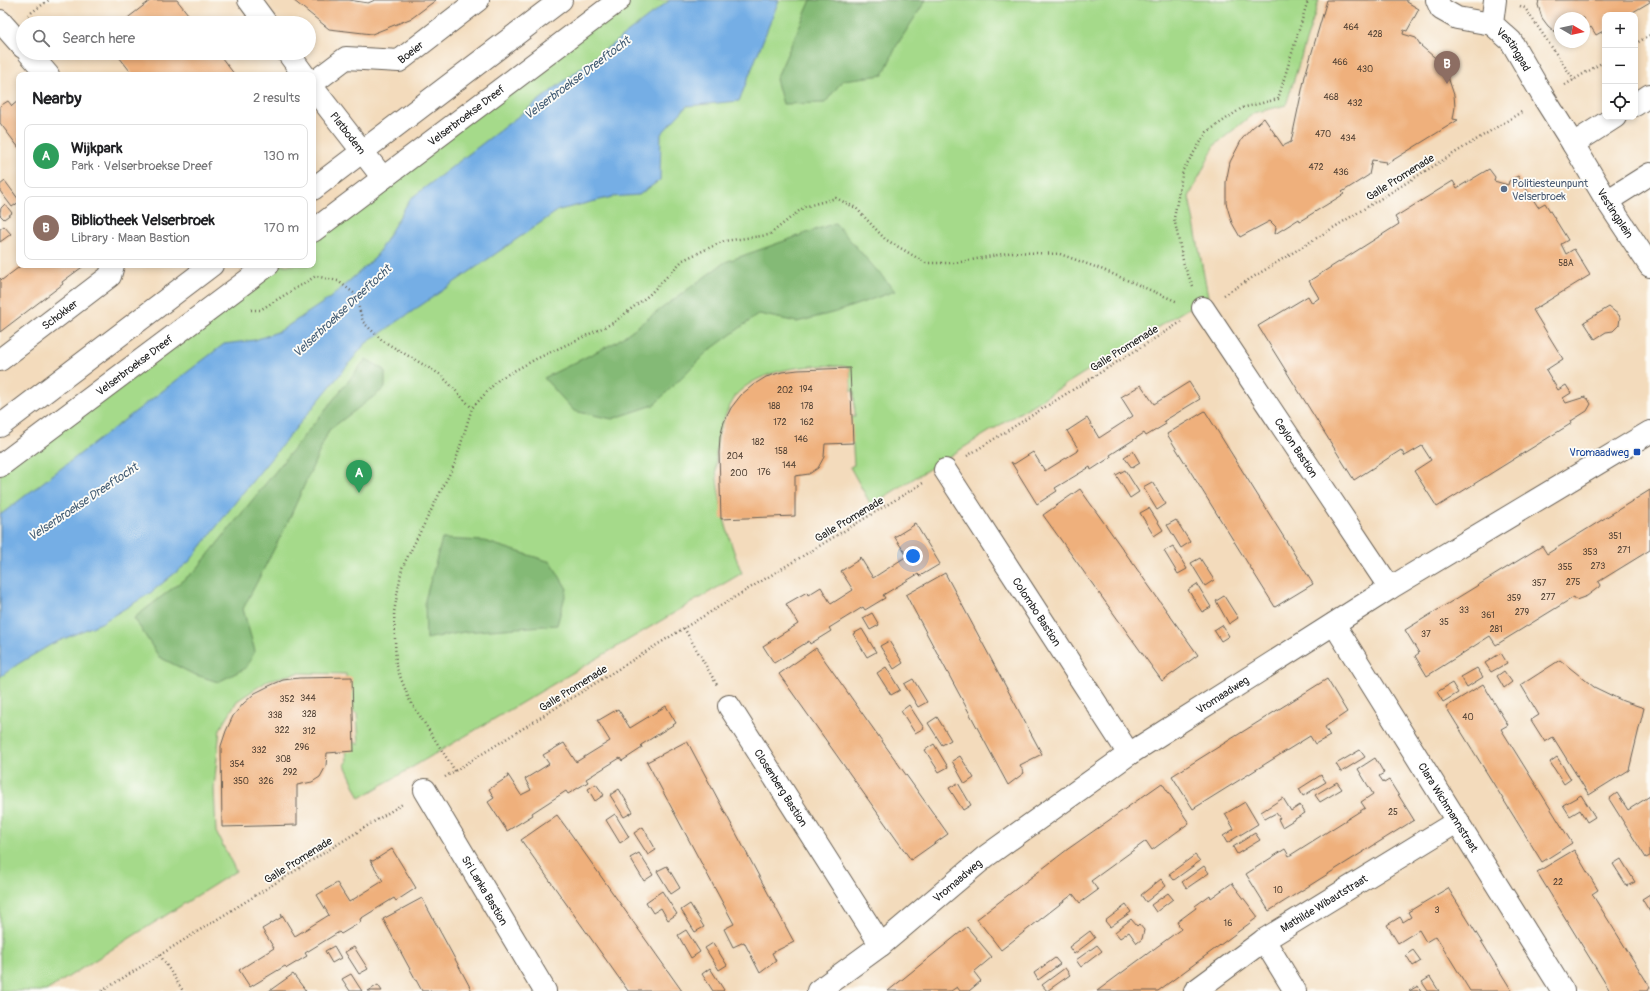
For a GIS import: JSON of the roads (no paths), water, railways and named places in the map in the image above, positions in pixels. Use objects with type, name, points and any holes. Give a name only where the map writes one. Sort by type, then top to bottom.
[{"type":"street","points":[[250,0],[261,16]]},
{"type":"street","name":"Boeier","points":[[316,81],[346,58],[399,61],[478,0]]},
{"type":"street","points":[[316,187],[561,0]]},
{"type":"street","name":"Velserbroekse Dreef","points":[[316,229],[619,0]]},
{"type":"street","points":[[1437,0],[1441,9],[1457,18],[1492,24]]},
{"type":"street","name":"Vestingpad","points":[[1504,1],[1492,24],[1511,41],[1544,98]]},
{"type":"street","points":[[3,29],[16,41]]},
{"type":"street","points":[[35,60],[45,72]]},
{"type":"street","points":[[293,60],[302,72]]},
{"type":"street","name":"Platbodem","points":[[316,92],[383,178]]},
{"type":"street","points":[[1638,103],[1650,95]]},
{"type":"street","name":"Vestingplein","points":[[1544,98],[1607,201],[1650,266]]},
{"type":"street","points":[[1573,144],[1611,120]]},
{"type":"street","points":[[1607,201],[1650,174]]},
{"type":"street","name":"Schokker","points":[[0,360],[110,276],[113,268]]},
{"type":"street","points":[[0,426],[208,268]]},
{"type":"street","name":"Velserbroekse Dreef","points":[[0,466],[264,268]]},
{"type":"street","name":"Ceylon Bastion","points":[[1203,308],[1390,588]]},
{"type":"street","name":"Vromaadweg","points":[[818,991],[881,945],[985,857],[1128,754],[1390,588],[1650,432]]},
{"type":"street","name":"Colombo Bastion","points":[[945,470],[1128,754]]},
{"type":"street","name":"Clara Wichmannstraat","points":[[1334,624],[1563,991]]},
{"type":"street","name":"Closenberg Bastion","points":[[729,706],[881,945]]},
{"type":"street","name":"Sri Lanka Bastion","points":[[425,790],[546,991]]},
{"type":"street","name":"Mathilde Wibautstraat","points":[[1195,991],[1264,940],[1458,822]]},
{"type":"street","points":[[1264,940],[1295,991]]},
{"type":"water","name":"Velserbroekse Dreeftocht","points":[[670,0],[779,0],[739,101],[687,106],[661,134],[660,180],[639,195],[612,197],[559,210],[365,344],[241,495],[190,561],[149,594],[101,623],[52,644],[18,664],[0,677],[0,515],[224,344],[255,340],[280,331],[330,298],[375,258],[410,199]]},
{"type":"place","name":"Bibliotheek Velserbroek","points":[[1447,84]]},
{"type":"place","name":"Politiesteunpunt Velserbroek","points":[[1504,189]]},
{"type":"place","name":"Vromaadweg","points":[[1637,452]]},
{"type":"place","name":"Wijkpark","points":[[359,493]]}]
